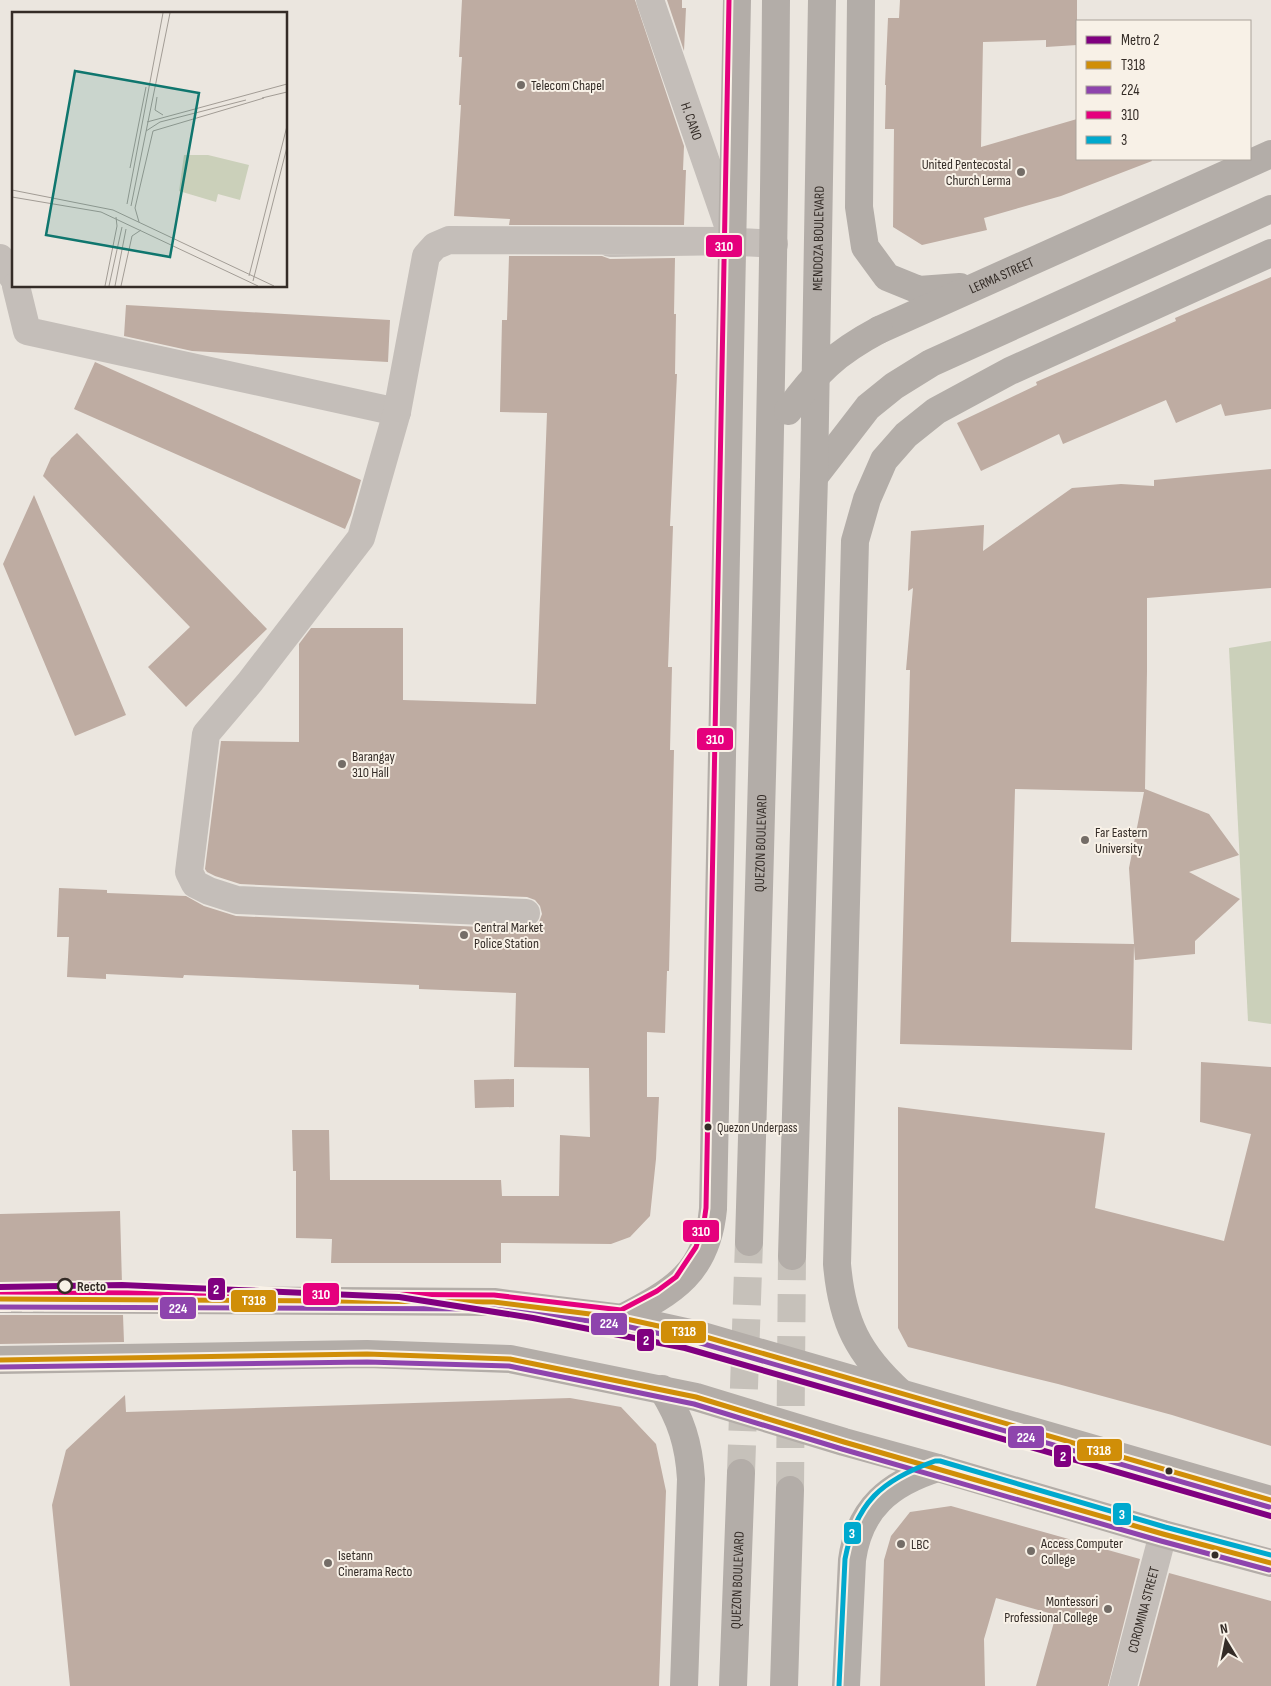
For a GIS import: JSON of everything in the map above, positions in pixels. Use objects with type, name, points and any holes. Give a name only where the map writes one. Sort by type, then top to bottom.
[{"type":"main road","points":[[622,1318],[661,1297],[681,1282],[703,1250],[711,1224],[713,1209],[737,0]]},
{"type":"main road","points":[[769,444],[774,244],[776,0]]},
{"type":"main road","name":"MENDOZA BOULEVARD","points":[[814,477],[822,0]]},
{"type":"main road","points":[[861,0],[859,207],[864,247],[887,276],[919,290],[976,286]]},
{"type":"main road","name":"LERMA STREET","points":[[769,444],[788,411],[806,386],[828,363],[852,345],[879,330],[1271,154]]},
{"type":"main road","points":[[792,1256],[814,477],[868,408],[894,386],[931,363],[1271,208]]},
{"type":"main road","points":[[901,1393],[872,1363],[852,1332],[843,1307],[837,1264],[855,541],[867,499],[884,460],[906,435],[936,411],[1010,371],[1271,253]]},
{"type":"main road","name":"QUEZON BOULEVARD","points":[[749,1242],[767,608],[769,444]]},
{"type":"main road","points":[[0,1298],[494,1302],[622,1318],[699,1335],[1271,1500]]},
{"type":"main road","points":[[0,1360],[368,1354],[510,1359],[696,1396],[844,1442],[1163,1534],[1271,1563]]},
{"type":"main road","points":[[662,1389],[672,1405],[684,1434],[690,1463],[684,1686]]},
{"type":"main road","points":[[846,1686],[853,1548],[862,1522],[870,1509],[892,1490],[921,1473],[938,1468]]},
{"type":"main road","name":"QUEZON BOULEVARD","points":[[733,1686],[741,1473]]},
{"type":"main road","points":[[784,1686],[790,1490]]},
{"type":"street","name":"H. CANO","points":[[650,0],[733,241]]},
{"type":"street","points":[[526,914],[237,900],[209,891],[195,884],[188,872],[206,734],[250,682],[361,538],[397,412],[426,256],[435,246],[449,240],[733,241],[774,244]]},
{"type":"street","points":[[0,258],[12,277]]},
{"type":"street","points":[[16,288],[27,331],[397,412]]},
{"type":"street","name":"COROMINA STREET","points":[[1123,1686],[1163,1534]]},
{"type":"green space","points":[[1271,641],[1271,1024],[1248,1021],[1229,648]]},
{"type":"building","points":[[462,0],[635,0],[684,146],[683,170],[686,170],[684,225],[509,225],[510,219],[454,216],[461,105],[459,105],[462,57],[459,57]]},
{"type":"building","points":[[667,0],[682,0],[682,8],[686,8],[684,51]]},
{"type":"building","points":[[900,0],[1077,0],[1076,45],[1046,47],[1046,40],[983,42],[981,147],[1076,119],[1076,160],[1152,161],[1061,196],[984,218],[987,230],[922,245],[893,227],[894,129],[885,129],[885,85],[888,18],[899,18]]},
{"type":"building","points":[[509,256],[602,256],[610,259],[675,258],[675,374],[677,374],[670,526],[673,526],[668,667],[672,667],[670,750],[674,750],[669,971],[667,971],[665,1033],[647,1032],[647,1097],[659,1097],[656,1159],[650,1216],[630,1237],[611,1244],[501,1243],[501,1263],[331,1263],[332,1239],[296,1238],[296,1171],[293,1171],[292,1130],[329,1130],[330,1180],[501,1180],[502,1196],[559,1196],[560,1135],[590,1137],[589,1068],[514,1067],[516,993],[419,989],[419,985],[184,975],[183,978],[106,974],[106,979],[67,977],[69,937],[57,937],[59,888],[107,890],[107,893],[186,896],[204,906],[236,916],[525,929],[533,927],[539,922],[542,914],[540,906],[535,900],[527,897],[240,884],[215,876],[205,869],[221,741],[299,742],[299,644],[311,628],[403,628],[403,700],[536,704],[547,413],[500,412],[502,320],[507,320]]},
{"type":"building","points":[[1271,277],[1271,409],[1225,416],[1221,404],[1176,423],[1166,400],[1063,444],[1059,434],[981,471],[957,423],[1037,385],[1036,382],[1176,321],[1175,318]]},
{"type":"building","points":[[126,305],[390,320],[388,362],[192,351],[124,336]]},
{"type":"building","points":[[95,362],[361,480],[345,529],[74,409]]},
{"type":"building","points":[[77,433],[267,629],[186,707],[148,667],[190,627],[43,476],[51,458]]},
{"type":"building","points":[[1271,469],[1271,588],[1147,598],[1145,789],[1209,814],[1239,855],[1189,872],[1240,899],[1195,941],[1195,954],[1135,960],[1134,945],[1132,1050],[900,1044],[910,670],[906,670],[913,588],[908,591],[911,531],[984,525],[983,551],[1072,488],[1121,484],[1154,486],[1154,480]],"holes":[[[1015,789],[1144,792],[1129,868],[1134,944],[1011,942]]]},
{"type":"building","points":[[34,495],[126,715],[75,736],[3,564]]},
{"type":"building","points":[[1201,1062],[1271,1067],[1271,1446],[1172,1415],[1058,1384],[908,1347],[898,1328],[898,1107],[1105,1133],[1095,1208],[1224,1241],[1251,1134],[1200,1122]]},
{"type":"building","points":[[514,1079],[514,1107],[475,1108],[474,1080]]},
{"type":"building","points":[[120,1211],[122,1284],[0,1283],[0,1214]]},
{"type":"building","points":[[0,1315],[123,1315],[124,1342],[0,1344]]},
{"type":"building","points":[[125,1395],[126,1412],[570,1398],[621,1407],[656,1444],[666,1491],[659,1686],[70,1686],[52,1505],[66,1450]]},
{"type":"building","points":[[951,1506],[1140,1559],[1108,1686],[1036,1686],[1056,1615],[996,1598],[984,1639],[985,1686],[880,1686],[884,1560],[891,1536],[910,1512]]},
{"type":"building","points":[[1169,1573],[1271,1601],[1271,1686],[1139,1686]]},
{"type":"tunnel","points":[[741,1473],[749,1242]]},
{"type":"tunnel","points":[[790,1490],[792,1256]]},
{"type":"railway","points":[[0,1310],[107,1308]]},
{"type":"metro line","name":"2","points":[[0,1287],[122,1285],[399,1297],[533,1318],[685,1348],[1271,1516]]},
{"type":"transit line","name":"310","points":[[0,1292],[494,1295],[621,1310],[657,1291],[676,1277],[696,1247],[704,1222],[706,1208],[729,0]]},
{"type":"transit line","name":"T318","points":[[0,1299],[494,1302],[622,1318],[699,1335],[1271,1500]]},
{"type":"transit line","name":"224","points":[[0,1307],[494,1309],[621,1325],[697,1342],[1269,1507]]},
{"type":"transit line","name":"T318","points":[[0,1360],[367,1354],[510,1359],[696,1397],[844,1442],[1163,1534],[1271,1563]]},
{"type":"transit line","name":"224","points":[[0,1367],[367,1362],[509,1366],[694,1404],[842,1449],[1161,1541],[1269,1570]]},
{"type":"transit line","name":"3","points":[[839,1686],[845,1559],[856,1522],[864,1508],[886,1485],[916,1468],[935,1461],[1165,1527],[1271,1555]]},
{"type":"place","name":"Telecom Chapel","points":[[521,85]]},
{"type":"place","name":"United Pentecostal Church Lerma","points":[[1021,172]]},
{"type":"place","name":"Barangay 310 Hall","points":[[342,764]]},
{"type":"place","name":"Far Eastern University","points":[[1085,840]]},
{"type":"place","name":"Central Market Police Station","points":[[464,935]]},
{"type":"place","name":"Quezon Underpass","points":[[708,1127]]},
{"type":"place","name":"Recto","points":[[65,1286]]},
{"type":"place","name":"LBC","points":[[901,1544]]},
{"type":"place","name":"Access Computer College","points":[[1031,1551]]},
{"type":"place","name":"Isetann Cinerama Recto","points":[[328,1563]]},
{"type":"place","name":"Montessori Professional College","points":[[1108,1609]]}]
